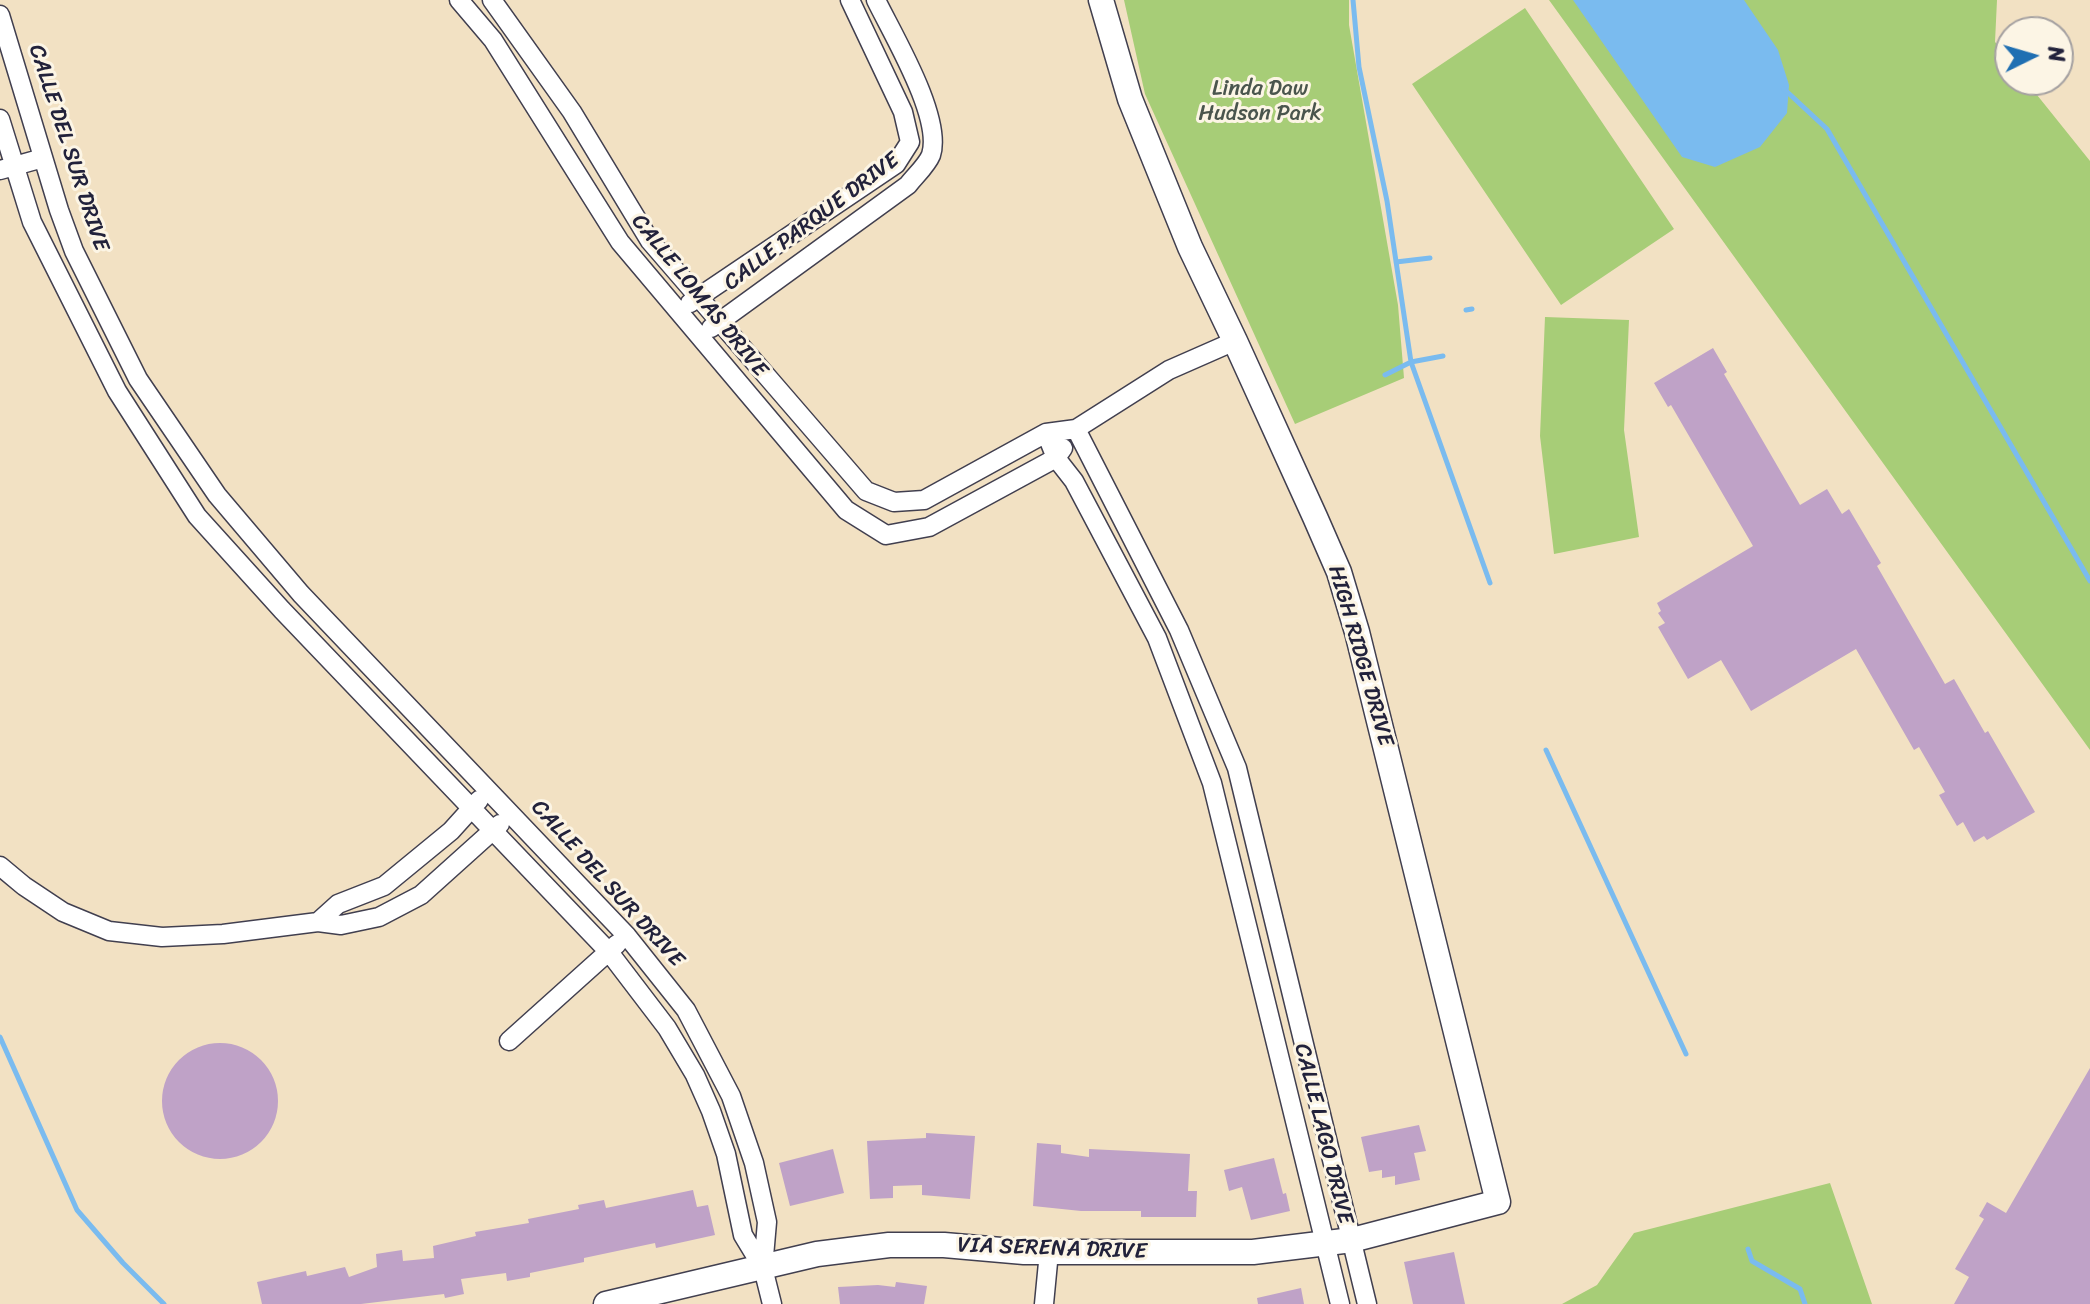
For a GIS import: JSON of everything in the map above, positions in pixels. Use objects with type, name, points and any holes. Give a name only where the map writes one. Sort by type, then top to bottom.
[{"type":"street","name":"CALLE LOMAS DRIVE","points":[[459,0],[493,40],[620,242],[846,510],[886,535]]},
{"type":"street","name":"CALLE LOMAS DRIVE","points":[[492,0],[572,112],[650,241],[866,491],[894,502]]},
{"type":"street","name":"CALLE PARQUE DRIVE","points":[[678,311],[896,164],[910,142],[903,112],[850,0]]},
{"type":"street","points":[[876,0],[925,101],[933,131],[932,143],[910,142]]},
{"type":"street","name":"HIGH RIDGE DRIVE","points":[[1101,0],[1130,99],[1190,247],[1339,572],[1357,632],[1498,1202]]},
{"type":"street","name":"CALLE DEL SUR DRIVE","points":[[0,15],[74,251],[138,379],[217,495],[301,594],[627,936],[686,1010],[731,1096],[754,1163],[767,1222],[763,1268]]},
{"type":"street","points":[[493,40],[513,30]]},
{"type":"street","name":"CALLE DEL SUR DRIVE","points":[[0,119],[7,168],[32,222],[117,391],[197,516],[282,610],[609,952],[667,1028],[695,1075],[711,1111],[726,1154],[743,1235],[763,1268],[772,1304]]},
{"type":"street","name":"CALLE PARQUE DRIVE","points":[[699,337],[908,185],[931,157],[932,143]]},
{"type":"street","points":[[7,168],[43,158]]},
{"type":"street","points":[[1076,429],[1046,433],[924,500],[894,502],[886,535],[929,527],[1056,458],[1076,429],[1169,370],[1235,341]]},
{"type":"street","points":[[117,391],[138,379]]},
{"type":"street","name":"CALLE LAGO DRIVE","points":[[1076,429],[1179,630],[1237,768],[1367,1304]]},
{"type":"street","name":"CALLE LAGO DRIVE","points":[[1046,433],[1056,458],[1074,481],[1157,638],[1212,783],[1340,1304]]},
{"type":"street","points":[[800,455],[819,436]]},
{"type":"street","points":[[282,610],[301,594]]},
{"type":"street","points":[[1180,697],[1204,688]]},
{"type":"street","points":[[318,922],[338,904],[384,886],[451,831],[488,791]]},
{"type":"street","points":[[0,866],[63,912],[109,931],[162,937],[223,934],[318,922],[341,925],[379,917],[421,895],[510,814]]},
{"type":"street","points":[[369,892],[379,917]]},
{"type":"street","points":[[509,1041],[627,936]]},
{"type":"street","points":[[1260,976],[1286,970]]},
{"type":"street","name":"VIA SERENA DRIVE","points":[[606,1304],[817,1254],[889,1245],[944,1245],[1049,1252],[1253,1252],[1352,1240],[1498,1202]]},
{"type":"street","points":[[1044,1304],[1049,1252]]},
{"type":"green space","name":"Linda Daw Hudson Park","points":[[1124,0],[1349,0],[1349,25],[1398,305],[1404,378],[1295,424],[1145,94]]},
{"type":"green space","points":[[1549,0],[1997,0],[1994,16],[1994,96],[2038,96],[2090,161],[2090,750]]},
{"type":"green space","points":[[1525,8],[1674,229],[1561,305],[1412,84]]},
{"type":"green space","points":[[1545,317],[1629,320],[1624,430],[1639,537],[1554,554],[1540,436]]},
{"type":"green space","points":[[1830,1183],[1872,1304],[1562,1304],[1597,1285],[1634,1233]]},
{"type":"water","points":[[1573,0],[1744,0],[1778,50],[1789,85],[1787,113],[1760,147],[1715,167],[1682,157]]},
{"type":"building","points":[[1713,348],[1727,372],[1724,374],[1800,505],[1827,489],[1842,514],[1849,509],[1881,563],[1877,566],[1945,684],[1954,679],[2035,812],[1987,840],[1984,836],[1974,842],[1963,822],[1957,826],[1939,795],[1945,792],[1919,747],[1914,750],[1856,649],[1751,711],[1721,660],[1688,679],[1658,627],[1665,623],[1658,613],[1661,611],[1657,603],[1753,546],[1671,405],[1668,407],[1654,383]]},
{"type":"building","points":[[220,1043],[242,1047],[261,1060],[274,1079],[278,1101],[274,1123],[261,1142],[242,1155],[220,1159],[198,1155],[179,1142],[166,1123],[162,1101],[166,1079],[179,1060],[198,1047]]},
{"type":"building","points":[[2090,1068],[2090,1304],[1954,1304],[1969,1277],[1955,1269],[1984,1219],[1979,1216],[1987,1202],[2006,1213]]},
{"type":"building","points":[[1419,1125],[1426,1151],[1414,1153],[1420,1180],[1395,1185],[1395,1176],[1382,1178],[1382,1170],[1369,1172],[1361,1137]]},
{"type":"building","points":[[926,1133],[975,1136],[970,1199],[922,1195],[922,1185],[893,1186],[893,1198],[870,1199],[867,1141],[926,1138]]},
{"type":"building","points":[[1037,1143],[1061,1145],[1061,1153],[1089,1157],[1089,1149],[1190,1154],[1188,1191],[1197,1191],[1196,1217],[1141,1217],[1141,1211],[1081,1211],[1033,1206]]},
{"type":"building","points":[[833,1149],[844,1193],[790,1206],[779,1163]]},
{"type":"building","points":[[1274,1158],[1290,1211],[1251,1220],[1242,1187],[1229,1191],[1224,1170]]},
{"type":"building","points":[[693,1190],[697,1207],[708,1205],[715,1235],[656,1248],[655,1243],[584,1258],[584,1262],[507,1281],[506,1273],[461,1279],[464,1294],[445,1298],[444,1294],[361,1304],[262,1304],[257,1282],[306,1271],[307,1276],[345,1267],[349,1277],[377,1267],[376,1254],[402,1250],[403,1261],[434,1258],[433,1246],[476,1236],[475,1232],[529,1223],[528,1219],[579,1209],[578,1205],[604,1200],[606,1208]]},
{"type":"building","points":[[1454,1252],[1465,1304],[1413,1304],[1404,1262]]},
{"type":"building","points":[[896,1282],[927,1286],[924,1304],[840,1304],[838,1287],[895,1287]]},
{"type":"building","points":[[1301,1288],[1304,1304],[1258,1304],[1257,1298]]},
{"type":"waterway","points":[[1353,0],[1359,67],[1387,201],[1411,362],[1490,583]]},
{"type":"waterway","points":[[1784,89],[1827,129],[2090,581]]},
{"type":"waterway","points":[[1396,262],[1430,258]]},
{"type":"waterway","points":[[1466,310],[1472,309]]},
{"type":"waterway","points":[[1385,375],[1411,362],[1443,356]]},
{"type":"waterway","points":[[1546,750],[1686,1054]]},
{"type":"waterway","points":[[0,1037],[77,1210],[164,1304]]},
{"type":"waterway","points":[[1748,1249],[1752,1261],[1800,1289],[1805,1304]]}]
